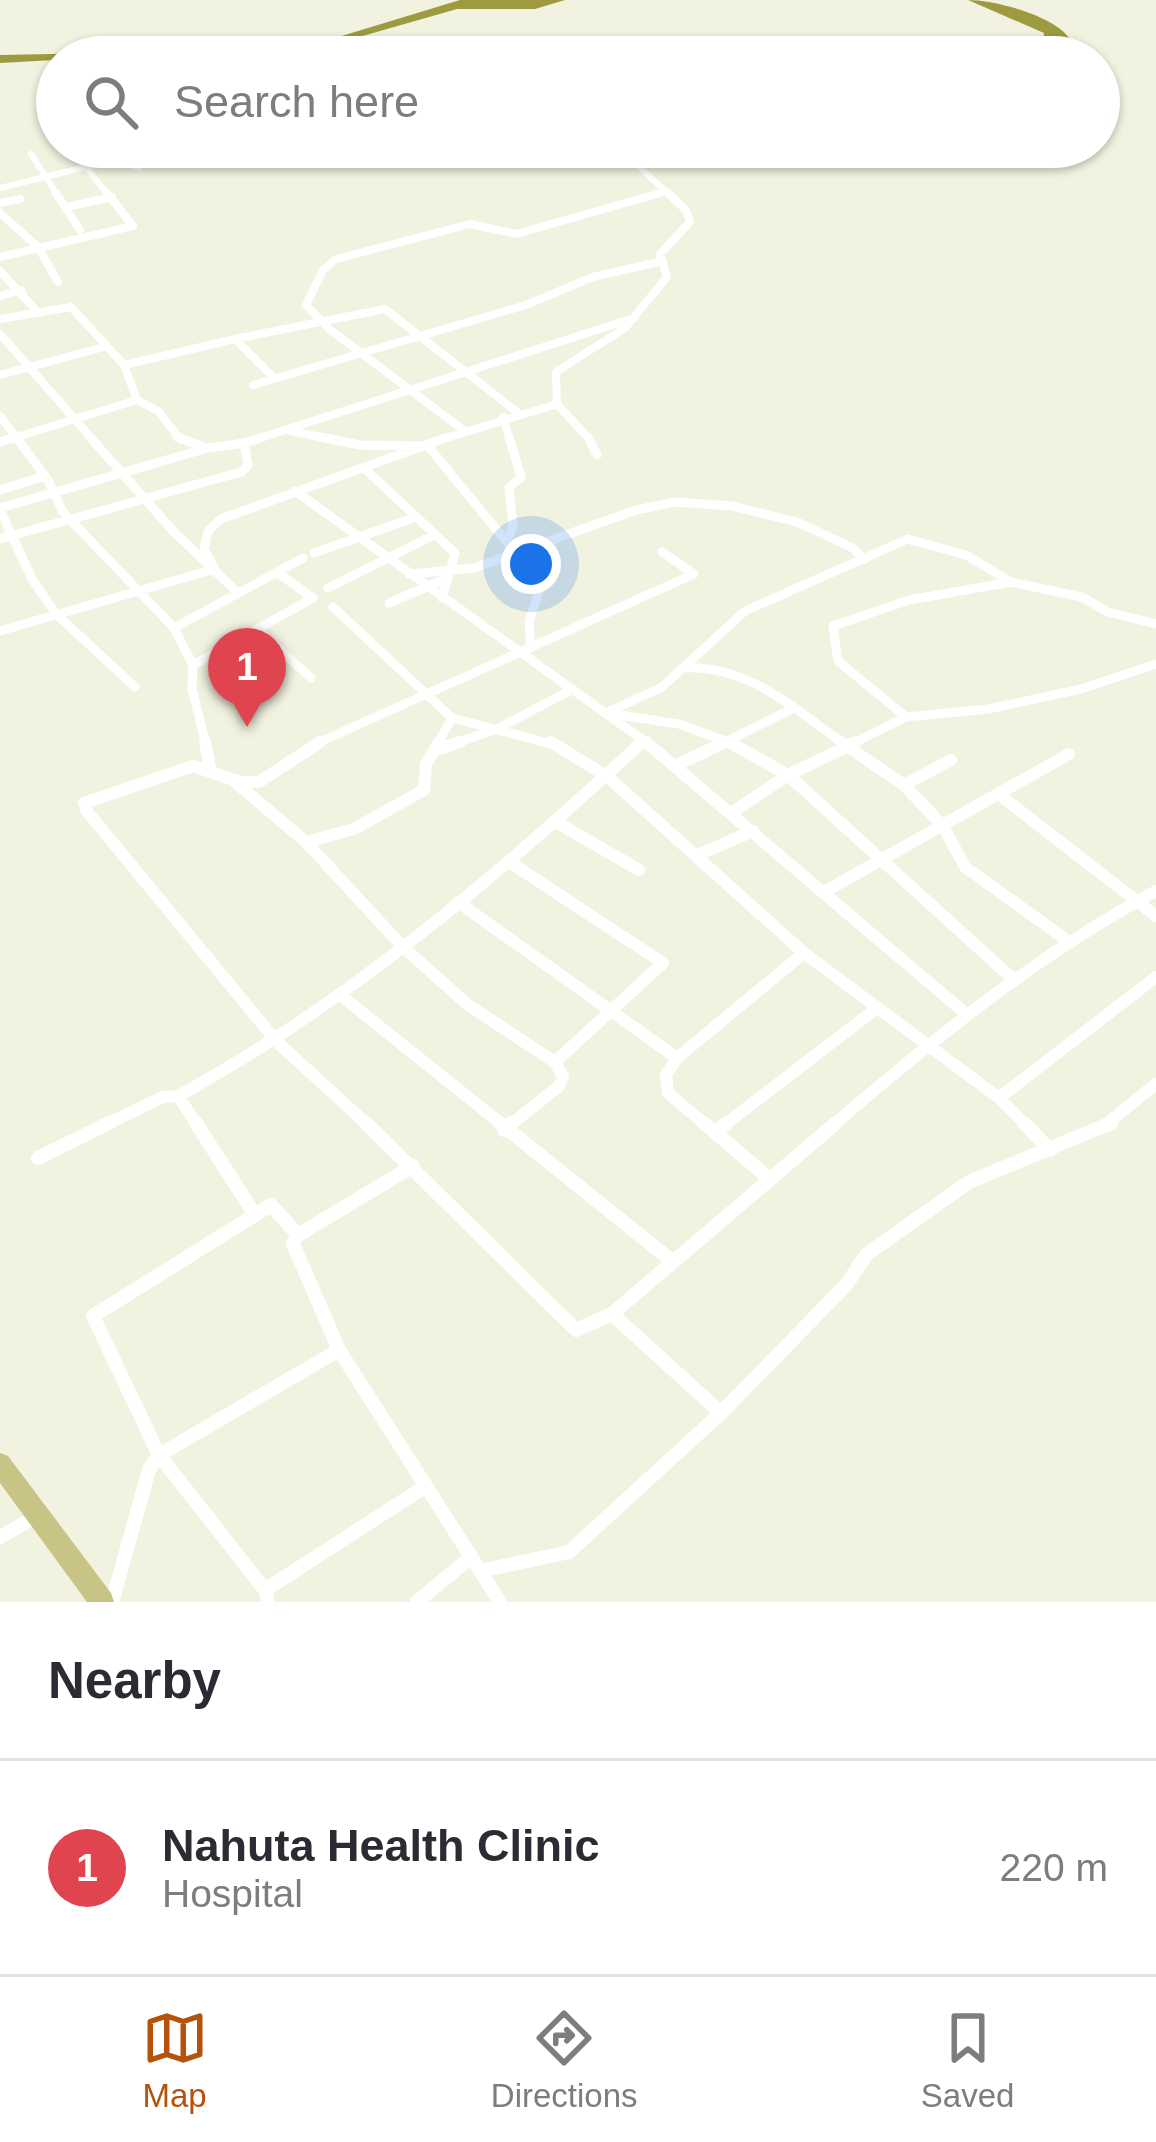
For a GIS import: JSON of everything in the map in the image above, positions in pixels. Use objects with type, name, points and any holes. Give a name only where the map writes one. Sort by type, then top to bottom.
[{"type":"main road","points":[[0,1464],[101,1602]]},
{"type":"street","points":[[31,154],[36,161]]},
{"type":"street","points":[[41,168],[80,230]]},
{"type":"street","points":[[0,188],[82,168]]},
{"type":"street","points":[[0,257],[133,226],[87,168]]},
{"type":"street","points":[[597,455],[585,430],[557,404],[556,372],[634,318],[667,277],[660,254],[691,217],[640,168]]},
{"type":"street","points":[[466,432],[405,390],[306,305],[323,270],[336,259],[470,224],[516,234],[593,208],[666,192]]},
{"type":"street","points":[[67,206],[112,197]]},
{"type":"street","points":[[0,203],[20,199]]},
{"type":"street","points":[[579,200],[593,208]]},
{"type":"street","points":[[0,213],[38,248],[58,282]]},
{"type":"street","points":[[253,386],[418,333],[526,305],[593,277],[664,261]]},
{"type":"street","points":[[0,271],[37,310]]},
{"type":"street","points":[[0,296],[21,290]]},
{"type":"street","points":[[0,319],[71,307],[124,364],[137,400],[158,411],[178,440],[208,448]]},
{"type":"street","points":[[124,364],[385,309],[517,412]]},
{"type":"street","points":[[135,687],[82,643],[58,612],[22,563],[15,536],[0,509],[208,448],[290,431],[459,371],[634,318]]},
{"type":"street","points":[[0,334],[144,497],[238,592]]},
{"type":"street","points":[[236,339],[273,377]]},
{"type":"street","points":[[0,375],[104,347]]},
{"type":"street","points":[[0,442],[137,400]]},
{"type":"street","points":[[215,569],[204,549],[208,532],[221,518],[517,412],[557,404]]},
{"type":"street","points":[[0,416],[45,476],[52,496],[70,520],[173,628],[193,664],[189,679],[207,737],[210,767]]},
{"type":"street","points":[[503,417],[521,477],[509,488],[513,526],[508,539]]},
{"type":"street","points":[[290,431],[360,445],[428,446],[542,584],[526,651]]},
{"type":"street","points":[[0,540],[241,472],[248,465],[244,443]]},
{"type":"street","points":[[364,468],[454,553],[442,598]]},
{"type":"street","points":[[0,490],[45,476]]},
{"type":"street","points":[[295,491],[442,598],[526,651],[644,740],[965,1013]]},
{"type":"street","points":[[409,574],[449,574],[648,506],[675,502],[732,506],[797,522],[853,548],[864,560]]},
{"type":"street","points":[[173,628],[308,556],[413,518]]},
{"type":"street","points":[[328,587],[434,535]]},
{"type":"street","points":[[606,713],[662,687],[745,611],[908,539],[966,555],[1013,582],[1082,597],[1108,612],[1156,624]]},
{"type":"street","points":[[236,784],[258,782],[299,751],[694,574],[662,552]]},
{"type":"street","points":[[0,631],[215,569]]},
{"type":"street","points":[[193,664],[260,632],[314,598],[278,572]]},
{"type":"street","points":[[389,603],[429,588],[449,574]]},
{"type":"street","points":[[906,717],[848,674],[838,661],[833,626],[909,600],[1013,582]]},
{"type":"street","points":[[333,607],[378,644],[452,718],[546,740],[608,777],[700,854],[804,953],[999,1098],[1050,1150]]},
{"type":"street","points":[[260,632],[311,679]]},
{"type":"street","points":[[730,813],[788,776],[906,717],[988,709],[1081,689],[1156,664]]},
{"type":"street","points":[[683,668],[713,666],[746,676],[904,785],[943,826],[965,867],[1068,941]]},
{"type":"street","points":[[439,749],[499,728],[573,690]]},
{"type":"street","points":[[675,766],[793,709]]},
{"type":"street","points":[[606,713],[662,717],[733,740],[788,776],[1014,980]]},
{"type":"street","points":[[306,842],[354,829],[424,790],[426,764],[439,749],[452,718]]},
{"type":"street","points":[[38,1158],[163,1096],[178,1096],[277,1042],[556,822],[644,740]]},
{"type":"street","points":[[824,892],[1069,754]]},
{"type":"street","points":[[904,785],[952,760]]},
{"type":"street","points":[[504,1130],[559,1086],[563,1077],[555,1062],[468,1005],[402,946],[306,842],[236,784],[210,767],[177,769],[85,807],[277,1042],[413,1166],[576,1330],[612,1314],[965,1013],[1068,941],[1156,891]]},
{"type":"street","points":[[1001,796],[1156,916]]},
{"type":"street","points":[[556,822],[639,870]]},
{"type":"street","points":[[700,854],[753,831]]},
{"type":"street","points":[[508,861],[663,962],[555,1062]]},
{"type":"street","points":[[458,902],[677,1058]]},
{"type":"street","points":[[770,1179],[668,1093],[666,1075],[677,1058],[804,953]]},
{"type":"street","points":[[999,1098],[1156,977]]},
{"type":"street","points":[[339,994],[672,1261]]},
{"type":"street","points":[[717,1131],[877,1008]]},
{"type":"street","points":[[417,1602],[476,1564],[569,1552],[721,1413],[846,1285],[867,1254],[969,1182],[1112,1123],[1156,1084]]},
{"type":"street","points":[[178,1096],[255,1215]]},
{"type":"street","points":[[413,1166],[298,1235],[293,1244],[339,1350],[500,1602]]},
{"type":"street","points":[[298,1235],[271,1204],[93,1316],[159,1455],[267,1596],[426,1486]]},
{"type":"street","points":[[612,1314],[721,1413]]},
{"type":"street","points":[[112,1602],[149,1470],[159,1455],[339,1350]]},
{"type":"street","points":[[0,1538],[37,1516]]},
{"type":"shaded area","points":[[460,0],[565,0],[535,9],[457,9],[362,36],[342,36]]},
{"type":"shaded area","points":[[968,0],[1012,7],[1044,19],[1068,36],[1044,33]]},
{"type":"shaded area","points":[[36,54],[36,61],[0,63],[0,55]]},
{"type":"place","name":"Nahuta Health Clinic","points":[[247,727]]}]
